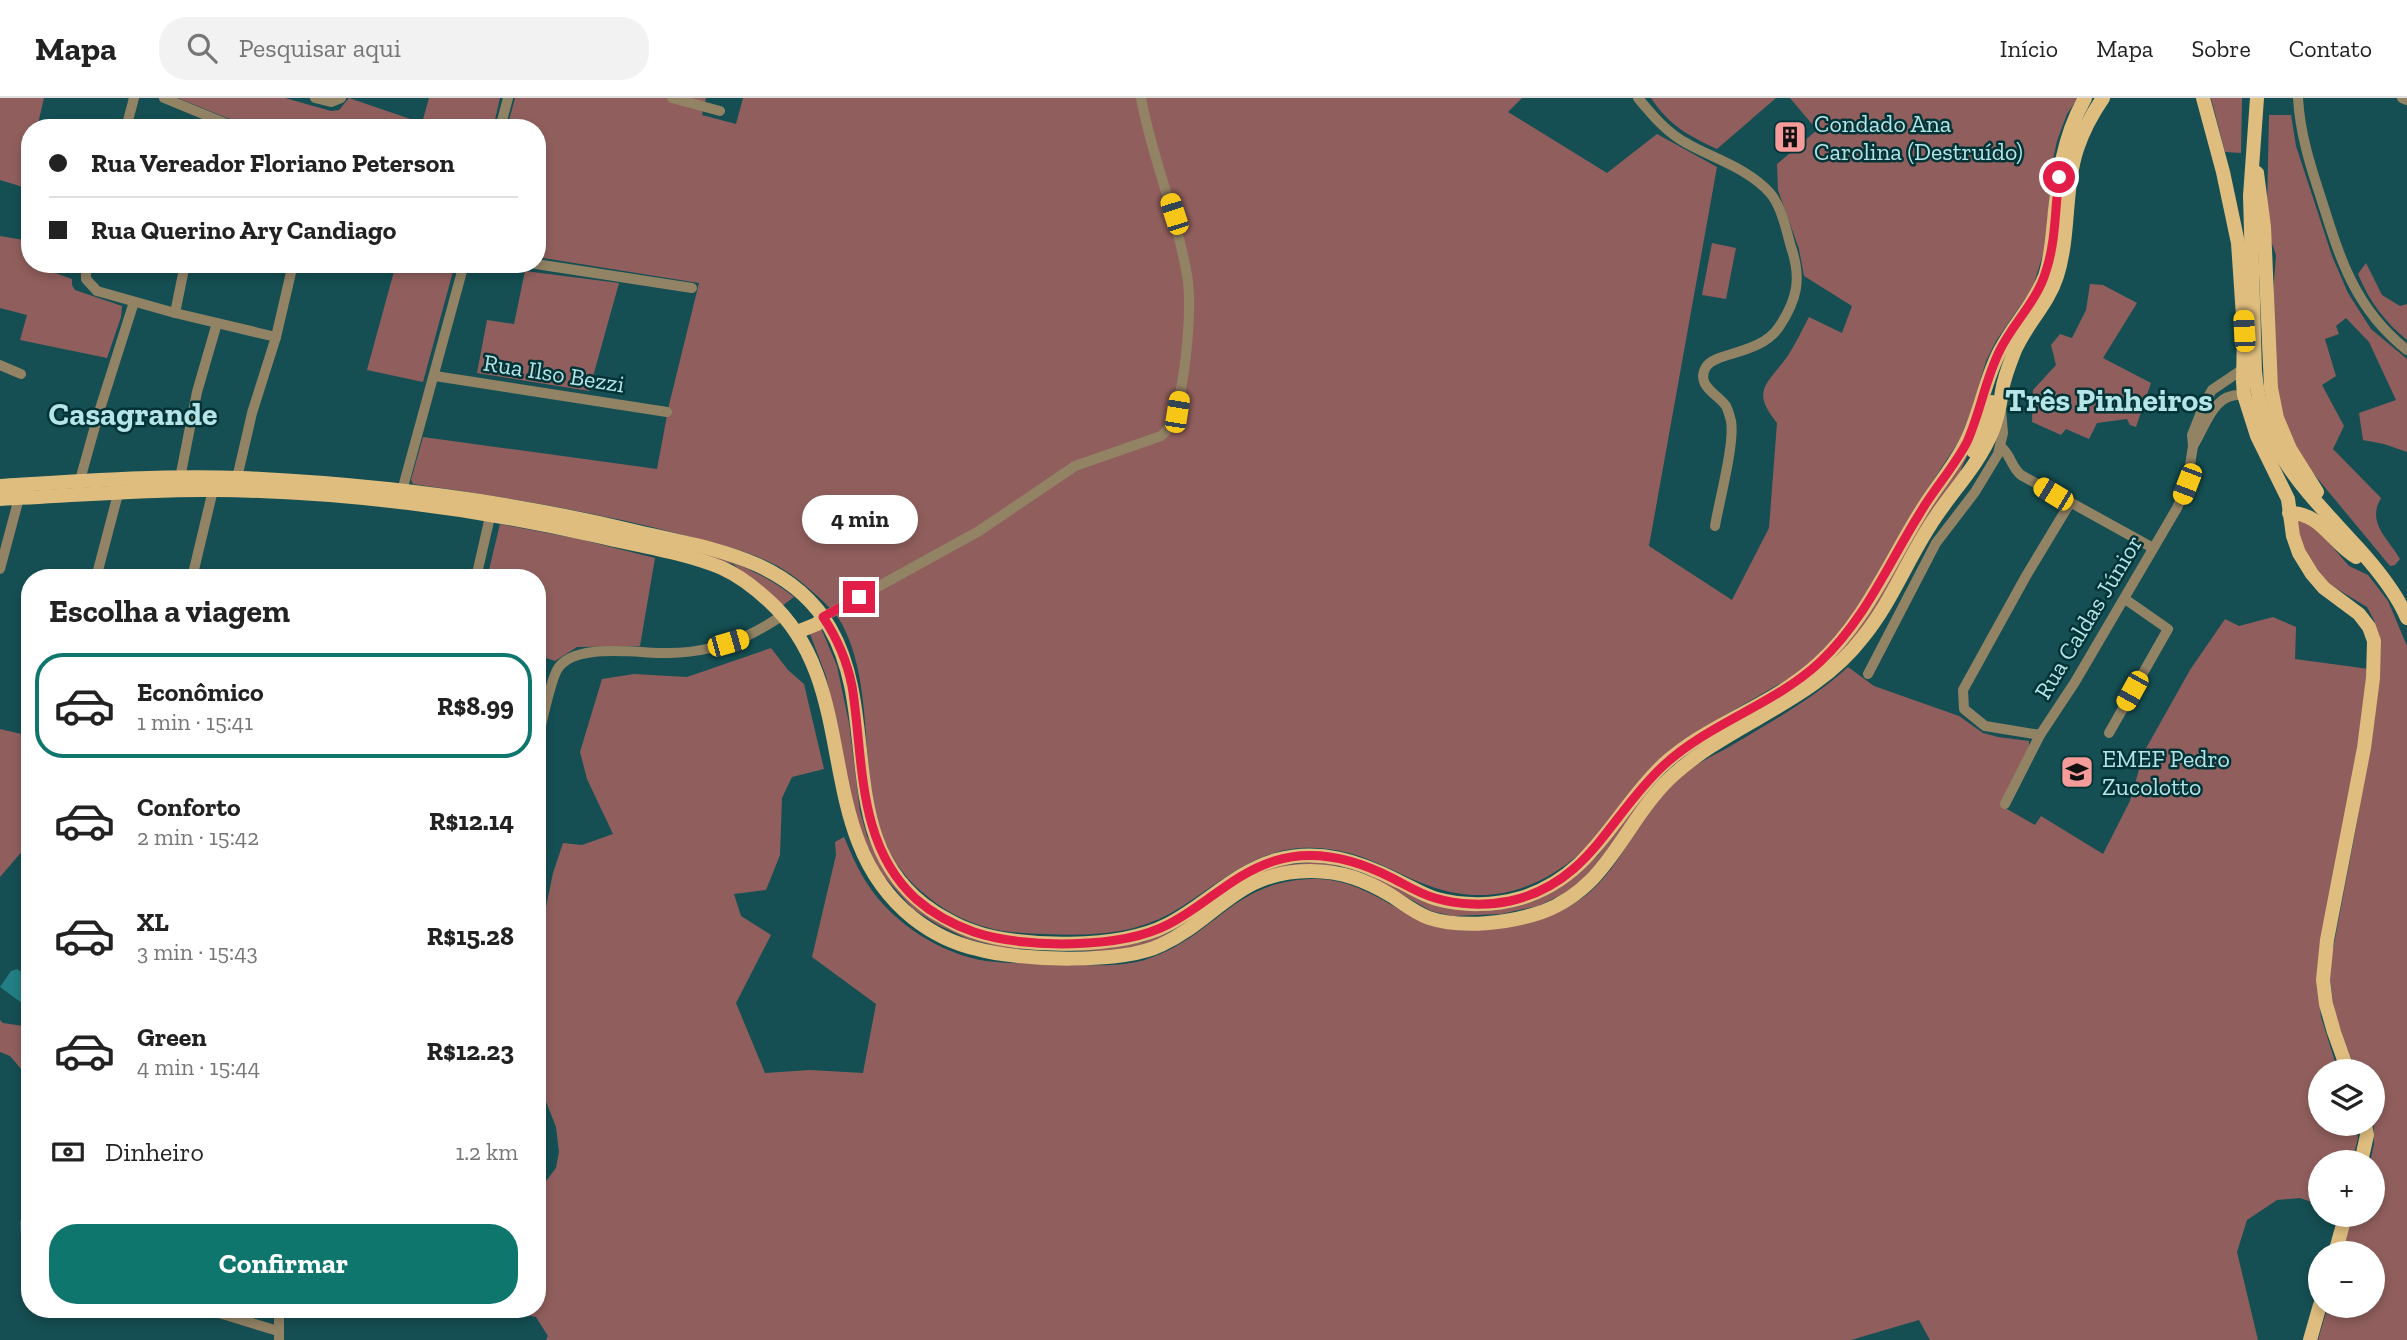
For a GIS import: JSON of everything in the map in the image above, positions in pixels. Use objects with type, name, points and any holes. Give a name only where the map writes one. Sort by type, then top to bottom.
[{"type":"main road","points":[[0,499],[180,478],[237,478],[602,523],[738,557],[785,578],[807,597],[835,635],[848,671],[867,809],[883,853],[893,871],[917,899],[934,912],[972,931],[1011,941],[1028,942],[1088,942],[1135,937],[1173,922],[1229,882],[1258,867],[1286,857],[1309,855],[1335,856],[1366,865],[1421,893],[1449,901],[1490,904],[1507,901],[1534,893],[1567,876],[1598,846],[1638,793],[1674,757],[1716,727],[1801,678],[1850,632],[1935,488],[1967,441],[1996,357],[2037,294],[2052,250],[2062,155],[2069,131],[2085,98]]},
{"type":"main road","points":[[492,509],[683,556],[720,568],[748,583],[783,615],[808,651],[823,690],[849,820],[863,857],[895,901],[911,916],[946,938],[979,950],[1018,956],[1091,958],[1138,954],[1177,937],[1248,885],[1278,874],[1305,871],[1325,871],[1361,879],[1416,911],[1441,920],[1508,920],[1547,910],[1580,891],[1598,876],[1647,806],[1674,774],[1709,748],[1808,690],[1829,674],[1867,633],[1924,533],[1939,510],[1967,477],[1993,430],[2001,407],[2006,374],[2020,339],[2049,299],[2059,270],[2075,152],[2085,128],[2103,98]]},
{"type":"main road","points":[[2203,98],[2220,159],[2238,243],[2244,331],[2244,395],[2257,436],[2288,499],[2288,513],[2296,545],[2312,574],[2324,588],[2359,614],[2369,627],[2374,641],[2373,678],[2364,748],[2327,940],[2323,980],[2333,1032],[2343,1059]]},
{"type":"main road","points":[[2257,98],[2250,197],[2257,389],[2270,438],[2291,474],[2373,565],[2407,618]]},
{"type":"main road","points":[[1967,477],[1967,465],[1989,412],[1992,392],[1989,380]]},
{"type":"main road","points":[[0,486],[78,488],[118,494],[213,490],[400,497]]},
{"type":"main road","points":[[2288,513],[2301,513],[2315,520],[2352,555],[2373,565]]},
{"type":"main road","points":[[783,615],[796,602],[807,597]]},
{"type":"main road","points":[[797,632],[817,624],[823,617]]},
{"type":"main road","points":[[2310,1340],[2316,1318]]},
{"type":"street","points":[[164,98],[213,119]]},
{"type":"street","points":[[315,98],[331,102],[340,98]]},
{"type":"street","points":[[502,119],[508,98]]},
{"type":"street","points":[[672,98],[720,111]]},
{"type":"street","points":[[823,617],[979,531],[1075,466],[1161,436],[1173,426],[1187,355],[1188,278],[1174,214],[1154,155],[1141,98]]},
{"type":"street","points":[[1638,98],[1660,125],[1686,144],[1728,163],[1760,183],[1772,195],[1779,208],[1798,274],[1792,303],[1769,339],[1753,348],[1712,361],[1706,368],[1704,379],[1708,389],[1726,406],[1732,432],[1715,526]]},
{"type":"street","points":[[2298,98],[2304,144],[2338,253],[2353,288],[2387,334],[2407,350]]},
{"type":"street","points":[[129,119],[134,101]]},
{"type":"street","points":[[546,266],[692,288]]},
{"type":"street","points":[[86,273],[90,286],[97,291],[276,337]]},
{"type":"street","points":[[175,313],[183,273]]},
{"type":"street","points":[[237,478],[252,412],[276,337],[291,273]]},
{"type":"street","points":[[400,497],[462,273]]},
{"type":"street","points":[[78,488],[134,302]]},
{"type":"street","points":[[180,478],[197,392],[217,323]]},
{"type":"street","points":[[0,365],[21,374]]},
{"type":"street","name":"Rua Caldas Júnior","points":[[2005,804],[2040,736],[2125,598],[2182,496],[2187,484],[2193,446],[2192,435],[2209,405],[2212,390],[2243,369]]},
{"type":"street","name":"Rua Ilso Bezzi","points":[[435,376],[667,412]]},
{"type":"street","points":[[2209,405],[2227,396],[2244,395]]},
{"type":"street","points":[[1868,674],[1936,543],[1975,492],[2001,447],[2001,407]]},
{"type":"street","points":[[2001,447],[2021,475],[2153,548]]},
{"type":"street","points":[[1967,477],[1975,492]]},
{"type":"street","points":[[194,569],[213,490]]},
{"type":"street","points":[[98,569],[118,494]]},
{"type":"street","points":[[0,569],[19,498]]},
{"type":"street","points":[[2040,736],[1985,726],[1964,709],[1963,690],[2070,503]]},
{"type":"street","points":[[478,569],[492,509]]},
{"type":"street","points":[[2109,733],[2168,629],[2125,598]]},
{"type":"street","points":[[546,710],[557,670],[567,660],[580,654],[670,653],[711,648],[746,638],[783,615]]},
{"type":"street","points":[[230,1318],[278,1336],[279,1318]]},
{"type":"shaded area","points":[[0,98],[44,98],[39,119],[21,119],[21,186],[0,180]]},
{"type":"shaded area","points":[[178,98],[285,98],[331,111],[339,110],[349,98],[410,119],[230,119]]},
{"type":"shaded area","points":[[429,98],[500,98],[495,119],[423,119]]},
{"type":"shaded area","points":[[515,98],[706,98],[702,115],[736,124],[743,98],[1522,98],[1508,112],[1607,173],[1657,134],[1717,167],[1649,546],[1732,600],[1769,528],[1777,423],[1765,403],[1764,388],[1790,352],[1809,317],[1842,333],[1852,306],[1804,276],[1799,249],[1778,190],[1777,164],[1817,130],[1790,98],[2078,98],[2067,114],[2057,141],[2051,169],[2046,244],[2033,287],[1996,341],[1986,361],[1959,441],[1915,508],[1858,608],[1834,641],[1800,672],[1720,718],[1582,852],[1545,878],[1525,887],[1485,895],[1464,894],[1419,882],[1345,852],[1296,848],[1277,852],[1243,866],[1162,918],[1130,929],[1079,935],[1008,932],[969,921],[929,898],[897,865],[882,834],[873,800],[862,692],[855,657],[842,624],[835,614],[793,576],[750,554],[653,527],[551,506],[413,484],[411,480],[423,437],[657,469],[669,405],[699,283],[546,258],[546,119],[509,119]]},
{"type":"shaded area","points":[[1651,98],[1776,98],[1717,149],[1680,129]]},
{"type":"shaded area","points":[[2211,98],[2242,98],[2241,153],[2225,152]]},
{"type":"shaded area","points":[[2269,115],[2291,115],[2296,146],[2332,256],[2348,293],[2371,329],[2407,359],[2407,452],[2363,440],[2359,413],[2396,400],[2369,342],[2346,318],[2336,326],[2339,334],[2325,339],[2336,376],[2322,385],[2344,426],[2333,449],[2381,498],[2376,515],[2385,538],[2400,559],[2395,565],[2390,566],[2294,450],[2279,416],[2272,308],[2276,255],[2269,235],[2267,208]]},
{"type":"shaded area","points":[[0,236],[21,240],[21,273],[55,273],[72,279],[75,290],[122,306],[107,358],[20,340],[27,315],[0,308]]},
{"type":"shaded area","points":[[1712,243],[1736,248],[1726,299],[1702,295]]},
{"type":"shaded area","points":[[2366,263],[2382,295],[2400,306],[2407,304],[2407,340],[2385,318],[2367,293],[2358,274]]},
{"type":"shaded area","points":[[394,273],[453,273],[423,382],[367,370]]},
{"type":"shaded area","points":[[525,273],[619,283],[589,391],[477,373],[487,320],[514,324]]},
{"type":"shaded area","points":[[2090,284],[2103,285],[2137,303],[2103,358],[2151,383],[2136,427],[2130,425],[2127,419],[2097,423],[2089,439],[2066,429],[2061,435],[2032,422],[2033,390],[2056,365],[2051,345],[2060,334],[2072,338],[2086,310]]},
{"type":"shaded area","points":[[1979,431],[1961,469],[1961,476],[1874,614],[1833,663],[1718,737],[1574,889],[1538,906],[1501,914],[1453,916],[1431,911],[1364,873],[1340,866],[1286,866],[1147,945],[1108,951],[1003,948],[968,939],[913,909],[880,872],[858,827],[826,676],[810,634],[821,628],[837,666],[849,723],[860,811],[867,836],[877,856],[906,897],[937,922],[968,937],[990,943],[1107,948],[1143,942],[1170,931],[1229,889],[1272,868],[1313,862],[1346,866],[1462,910],[1569,881],[1598,855],[1640,800],[1678,762],[1851,638],[1871,610],[1911,538]]},
{"type":"shaded area","points":[[2302,519],[2315,527],[2349,566],[2368,575],[2388,601],[2407,646],[2407,1340],[2318,1340],[2324,1318],[2385,1318],[2385,1241],[2345,1241],[2350,1227],[2385,1227],[2385,1150],[2373,1150],[2374,1136],[2385,1136],[2385,1059],[2351,1059],[2335,1016],[2330,979],[2331,960],[2358,817],[2381,649],[2374,620],[2367,607],[2329,584],[2302,550],[2297,520]]},
{"type":"shaded area","points":[[500,524],[579,539],[655,558],[640,646],[577,647],[555,661],[546,658],[546,569],[489,569]]},
{"type":"shaded area","points":[[639,537],[739,565],[776,584],[794,597],[782,606],[733,564],[638,540]]},
{"type":"shaded area","points":[[2273,617],[2296,627],[2295,659],[2369,669],[2317,975],[2321,1017],[2334,1059],[2308,1059],[2308,1136],[2358,1138],[2355,1150],[2308,1150],[2308,1201],[2300,1198],[2277,1200],[2247,1220],[2237,1252],[2258,1340],[1930,1340],[1919,1320],[1851,1340],[546,1340],[548,1336],[537,1318],[546,1318],[546,1181],[556,1168],[559,1152],[556,1127],[546,1102],[546,907],[563,843],[582,845],[613,834],[587,779],[580,752],[602,679],[634,674],[687,677],[771,648],[788,670],[804,684],[824,769],[792,777],[782,798],[780,855],[766,890],[734,894],[741,916],[771,935],[736,1003],[765,1073],[810,1070],[863,1073],[876,1004],[812,957],[836,855],[835,842],[844,837],[864,879],[878,899],[904,924],[952,952],[986,961],[1096,965],[1146,959],[1179,945],[1247,896],[1289,881],[1316,879],[1351,885],[1431,925],[1553,912],[1578,901],[1592,890],[1616,862],[1658,800],[1684,774],[1790,710],[1848,667],[1874,686],[1959,716],[1983,733],[2029,741],[2029,748],[2000,805],[2035,825],[2041,816],[2103,854],[2130,801],[2144,752],[2190,670],[2225,619],[2239,626]]},
{"type":"shaded area","points":[[0,729],[21,734],[21,852],[0,877]]},
{"type":"shaded area","points":[[0,1020],[3,1023],[21,1026],[21,1069],[10,1056],[0,1052]]},
{"type":"water","points":[[17,969],[21,972],[21,1002],[0,987],[11,971]]},
{"type":"place","name":"Condado Ana Carolina (Destruído)","points":[[1790,137]]},
{"type":"place","name":"EMEF Pedro Zucolotto","points":[[2077,772]]},
{"type":"district","name":"Três Pinheiros","points":[[2109,400]]},
{"type":"district","name":"Casagrande","points":[[133,414]]},
{"type":"route","points":[[859,597],[823,617],[835,635],[852,686],[869,818],[883,853],[904,886],[934,912],[958,925],[990,937],[1011,941],[1076,943],[1135,937],[1173,922],[1241,875],[1286,857],[1309,855],[1352,860],[1421,893],[1449,901],[1490,904],[1534,893],[1567,876],[1586,860],[1638,793],[1674,757],[1716,727],[1801,678],[1850,632],[1909,530],[1967,441],[1996,357],[2037,294],[2052,250],[2059,177]]}]
